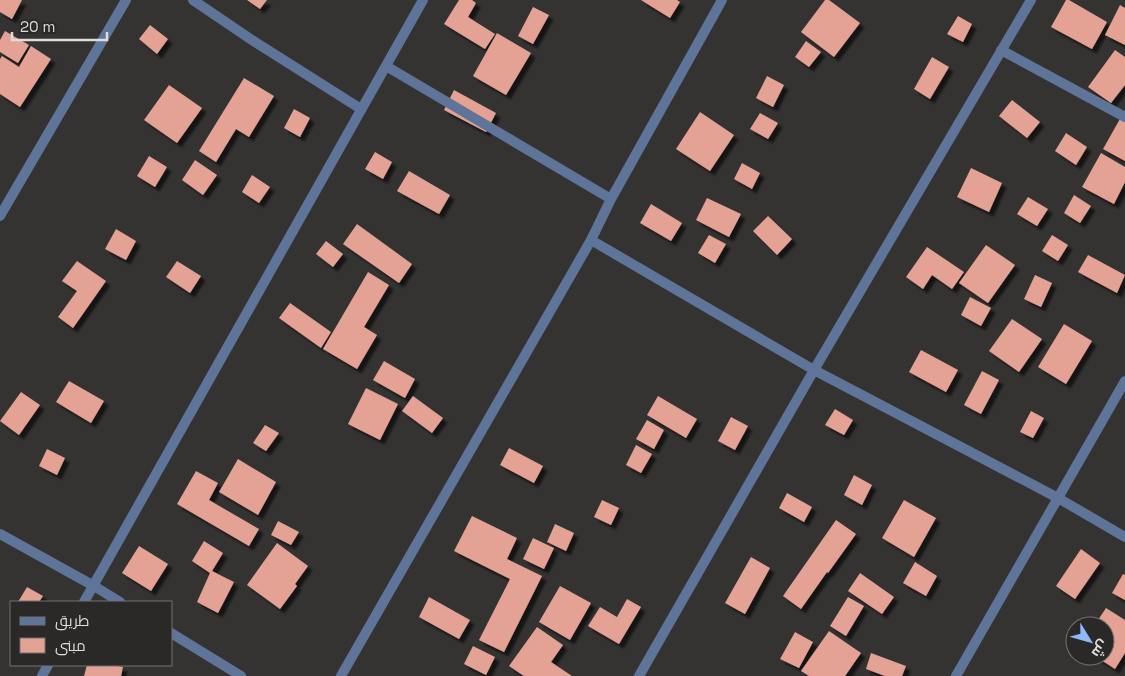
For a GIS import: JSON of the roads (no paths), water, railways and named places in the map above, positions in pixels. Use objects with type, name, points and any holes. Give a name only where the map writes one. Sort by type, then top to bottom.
[{"type":"street","points":[[0,216],[126,0]]},
{"type":"street","points":[[193,0],[361,109]]},
{"type":"street","points":[[85,601],[422,0]]},
{"type":"street","points":[[341,676],[591,240],[611,199],[722,0]]},
{"type":"street","points":[[639,676],[814,370],[1031,0]]},
{"type":"street","points":[[1002,50],[1125,117]]},
{"type":"street","points":[[386,66],[611,199]]},
{"type":"street","points":[[591,240],[814,370],[1058,498],[1125,536]]},
{"type":"street","points":[[956,676],[1125,382]]},
{"type":"street","points":[[0,534],[118,601]]},
{"type":"street","points":[[172,634],[241,676]]}]
